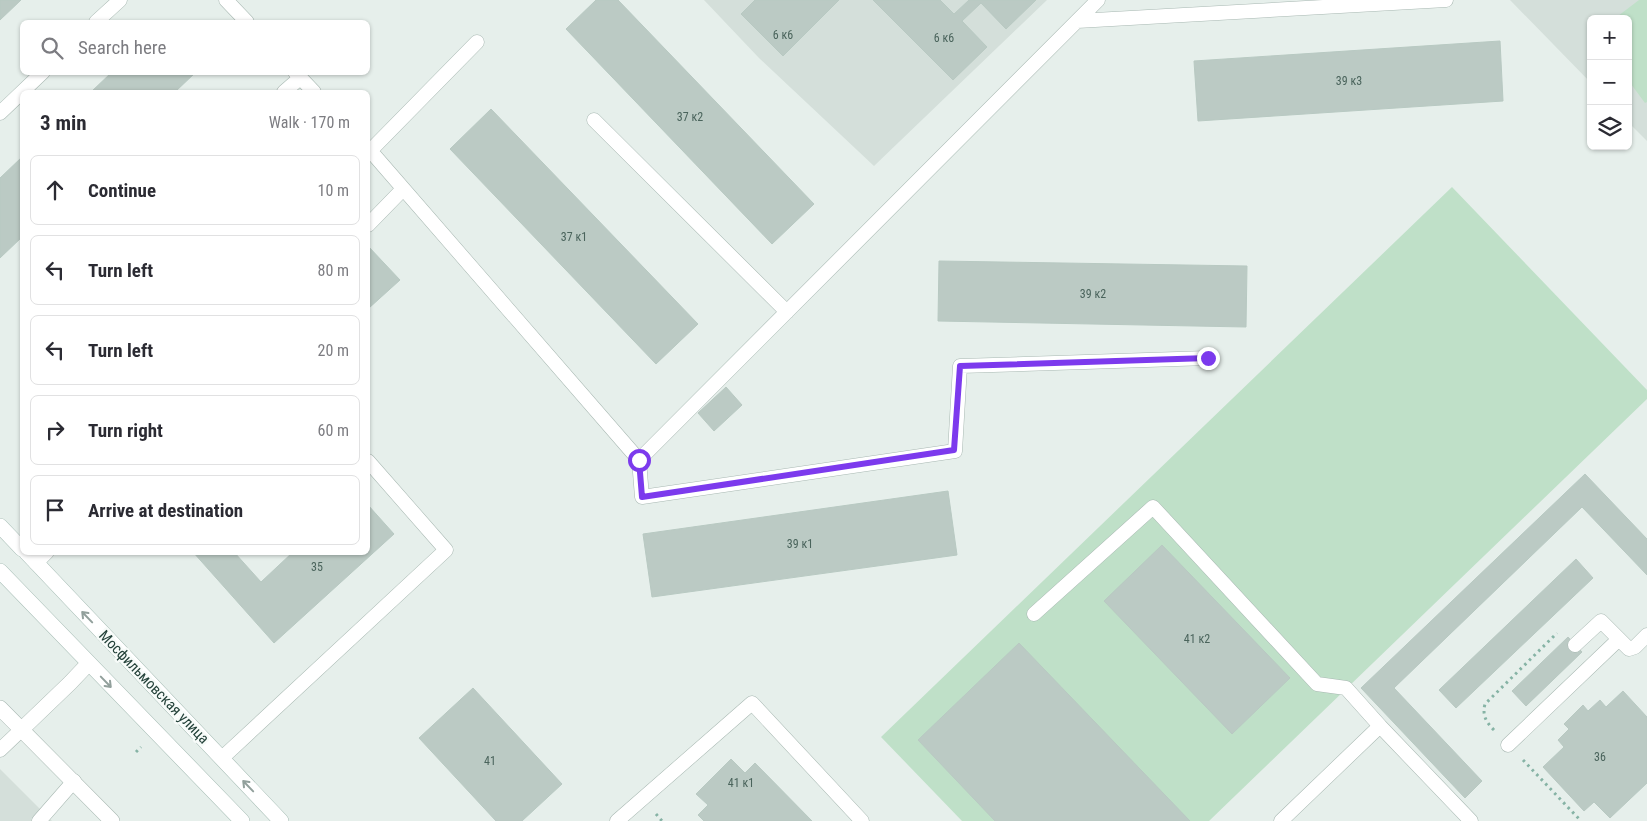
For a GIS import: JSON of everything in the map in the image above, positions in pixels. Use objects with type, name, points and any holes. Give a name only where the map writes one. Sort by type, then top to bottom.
[{"type":"main road","points":[[0,526],[20,547]]},
{"type":"main road","name":"Мосфильмовская улица","points":[[36,556],[281,821]]},
{"type":"main road","name":"Мосфильмовская улица","points":[[0,571],[242,821]]},
{"type":"main road","points":[[21,730],[88,664]]},
{"type":"main road","points":[[0,708],[112,821]]},
{"type":"lane","points":[[98,20],[120,0]]},
{"type":"lane","points":[[226,0],[245,20]]},
{"type":"lane","points":[[639,460],[1098,0]]},
{"type":"lane","points":[[1077,21],[1446,0]]},
{"type":"lane","points":[[370,149],[477,42]]},
{"type":"lane","points":[[24,90],[40,75]]},
{"type":"lane","points":[[286,90],[297,75],[312,90]]},
{"type":"lane","points":[[0,113],[20,94]]},
{"type":"lane","points":[[594,120],[786,312]]},
{"type":"lane","points":[[370,151],[639,460],[642,497],[954,450],[960,366],[1208,358]]},
{"type":"lane","points":[[370,223],[403,189]]},
{"type":"lane","points":[[222,758],[446,550],[370,463]]},
{"type":"lane","points":[[1034,614],[1153,507],[1317,684],[1346,688],[1471,821]]},
{"type":"lane","points":[[1575,645],[1601,621],[1627,648],[1632,649],[1647,636]]},
{"type":"lane","points":[[1508,745],[1619,639]]},
{"type":"lane","points":[[617,821],[752,704],[862,821]]},
{"type":"lane","points":[[1281,821],[1380,726]]},
{"type":"lane","points":[[0,750],[21,730]]},
{"type":"lane","points":[[40,821],[74,781]]},
{"type":"path","points":[[655,814],[662,821]]},
{"type":"shaded area","points":[[704,0],[1047,0],[874,166],[759,58]]},
{"type":"shaded area","points":[[1510,0],[1647,0],[1647,141],[1632,126],[1632,15],[1587,15],[1587,79]]},
{"type":"shaded area","points":[[0,769],[52,821],[0,821]]},
{"type":"green space","points":[[1639,0],[1647,0],[1647,102],[1645,103],[1632,85],[1632,15],[1619,15]]},
{"type":"green space","points":[[1452,187],[1647,390],[1647,399],[1209,821],[962,821],[881,737]]},
{"type":"building","points":[[0,0],[21,0],[0,20]]},
{"type":"building","points":[[596,0],[618,0],[814,204],[772,244],[566,29]]},
{"type":"building","points":[[755,0],[839,0],[783,56],[741,14]]},
{"type":"building","points":[[873,0],[940,0],[954,14],[969,0],[1036,0],[1006,29],[981,3],[962,21],[987,47],[953,80]]},
{"type":"building","points":[[1500,41],[1503,101],[1198,121],[1194,61]]},
{"type":"building","points":[[109,75],[193,75],[177,90],[93,90]]},
{"type":"building","points":[[491,109],[698,324],[656,364],[450,149]]},
{"type":"building","points":[[20,159],[20,239],[0,258],[0,178]]},
{"type":"building","points":[[370,248],[400,280],[370,307]]},
{"type":"building","points":[[939,261],[1247,266],[1246,327],[938,321]]},
{"type":"building","points":[[726,387],[742,405],[714,431],[698,413]]},
{"type":"building","points":[[1585,474],[1647,539],[1647,575],[1582,507],[1394,688],[1482,781],[1465,798],[1361,688]]},
{"type":"building","points":[[948,491],[957,555],[652,597],[643,534]]},
{"type":"building","points":[[370,507],[394,534],[274,643],[196,555],[237,555],[261,582],[290,555],[370,555]]},
{"type":"building","points":[[1162,545],[1290,678],[1232,734],[1104,601]]},
{"type":"building","points":[[1576,559],[1593,578],[1456,708],[1439,690]]},
{"type":"building","points":[[1568,637],[1582,652],[1526,706],[1512,691]]},
{"type":"building","points":[[1019,643],[1190,821],[995,821],[918,740]]},
{"type":"building","points":[[473,688],[562,784],[522,821],[496,821],[419,738]]},
{"type":"building","points":[[1623,691],[1647,717],[1647,783],[1610,818],[1594,802],[1584,811],[1543,767],[1564,747],[1558,740],[1569,729],[1564,724],[1583,705],[1588,711],[1600,700],[1606,707]]},
{"type":"building","points":[[731,759],[745,773],[755,763],[812,821],[704,821],[698,815],[708,805],[696,794]]},
{"type":"route","points":[[639,460],[642,497],[954,450],[960,366],[1208,358]]}]
